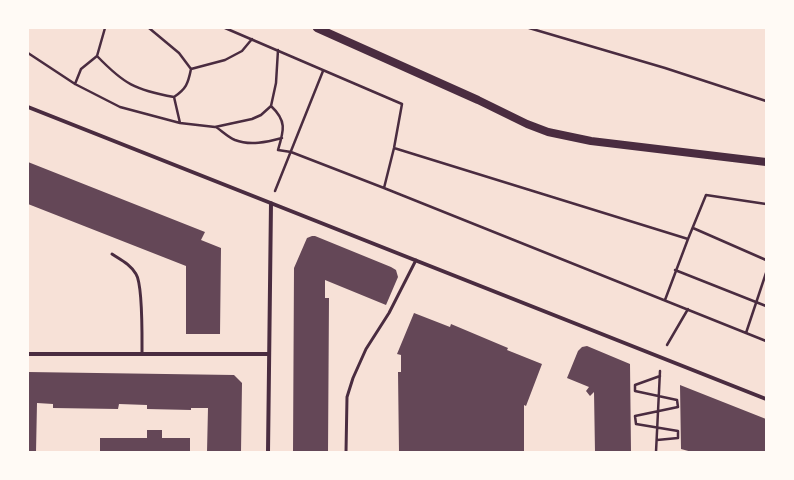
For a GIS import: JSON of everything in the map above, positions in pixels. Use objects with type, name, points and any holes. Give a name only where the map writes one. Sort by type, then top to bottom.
[{"type":"main road","points":[[317,28],[478,100],[527,124],[548,132],[591,141],[766,162]]},
{"type":"street","points":[[28,107],[766,398]]},
{"type":"street","points":[[268,452],[271,203]]},
{"type":"street","points":[[28,354],[269,354]]},
{"type":"lane","points":[[112,254],[127,263],[137,275],[140,286],[142,354]]},
{"type":"lane","points":[[346,452],[347,397],[353,378],[366,349],[389,313],[416,260]]},
{"type":"path","points":[[75,84],[81,69],[97,56],[105,28]]},
{"type":"path","points":[[149,28],[179,53],[191,69]]},
{"type":"path","points":[[225,28],[402,104],[394,148],[384,188]]},
{"type":"path","points":[[529,28],[665,68],[766,101]]},
{"type":"path","points":[[191,69],[225,60],[242,51],[252,39]]},
{"type":"path","points":[[28,53],[75,84],[120,107],[180,123],[215,127],[252,119],[262,115],[271,106],[276,82],[278,50]]},
{"type":"path","points":[[97,56],[116,75],[128,84],[150,93],[174,97],[183,91],[188,81],[191,69]]},
{"type":"path","points":[[271,203],[323,70]]},
{"type":"path","points":[[174,97],[180,123]]},
{"type":"path","points":[[271,106],[280,114],[283,125],[282,138],[278,150],[291,152],[384,188],[766,341]]},
{"type":"path","points":[[215,127],[236,140],[252,143],[264,143],[282,138]]},
{"type":"path","points":[[394,148],[688,239]]},
{"type":"path","points":[[665,300],[706,195],[766,204]]},
{"type":"path","points":[[693,228],[766,260]]},
{"type":"path","points":[[676,270],[766,306]]},
{"type":"path","points":[[746,333],[766,273]]},
{"type":"path","points":[[661,356],[688,309]]},
{"type":"path","points":[[656,452],[657,440],[657,427],[658,411],[659,397],[660,376],[635,385],[635,391],[659,397],[677,400],[678,407],[658,411],[635,416],[636,424],[657,427],[678,431],[678,438],[657,440]]},
{"type":"building","points":[[28,162],[205,232],[201,240],[221,248],[220,334],[186,334],[186,266],[28,204]]},
{"type":"building","points":[[312,236],[391,267],[396,270],[398,277],[386,305],[325,280],[325,298],[329,298],[328,452],[293,452],[294,268],[307,238]]},
{"type":"building","points":[[414,313],[450,327],[451,324],[508,348],[507,350],[542,364],[526,406],[524,405],[524,452],[399,452],[398,372],[401,372],[401,355],[397,354]]},
{"type":"building","points":[[587,346],[630,364],[631,452],[595,452],[594,392],[590,396],[586,391],[589,387],[567,378],[578,351],[582,347]]},
{"type":"building","points":[[28,372],[234,375],[242,383],[241,452],[207,452],[208,408],[191,408],[191,410],[147,409],[147,405],[119,404],[118,409],[53,408],[53,404],[37,403],[36,452],[28,452]]},
{"type":"building","points":[[680,385],[766,419],[766,452],[692,452],[681,449]]},
{"type":"building","points":[[147,430],[162,430],[162,438],[190,438],[190,452],[100,452],[100,438],[147,438]]}]
